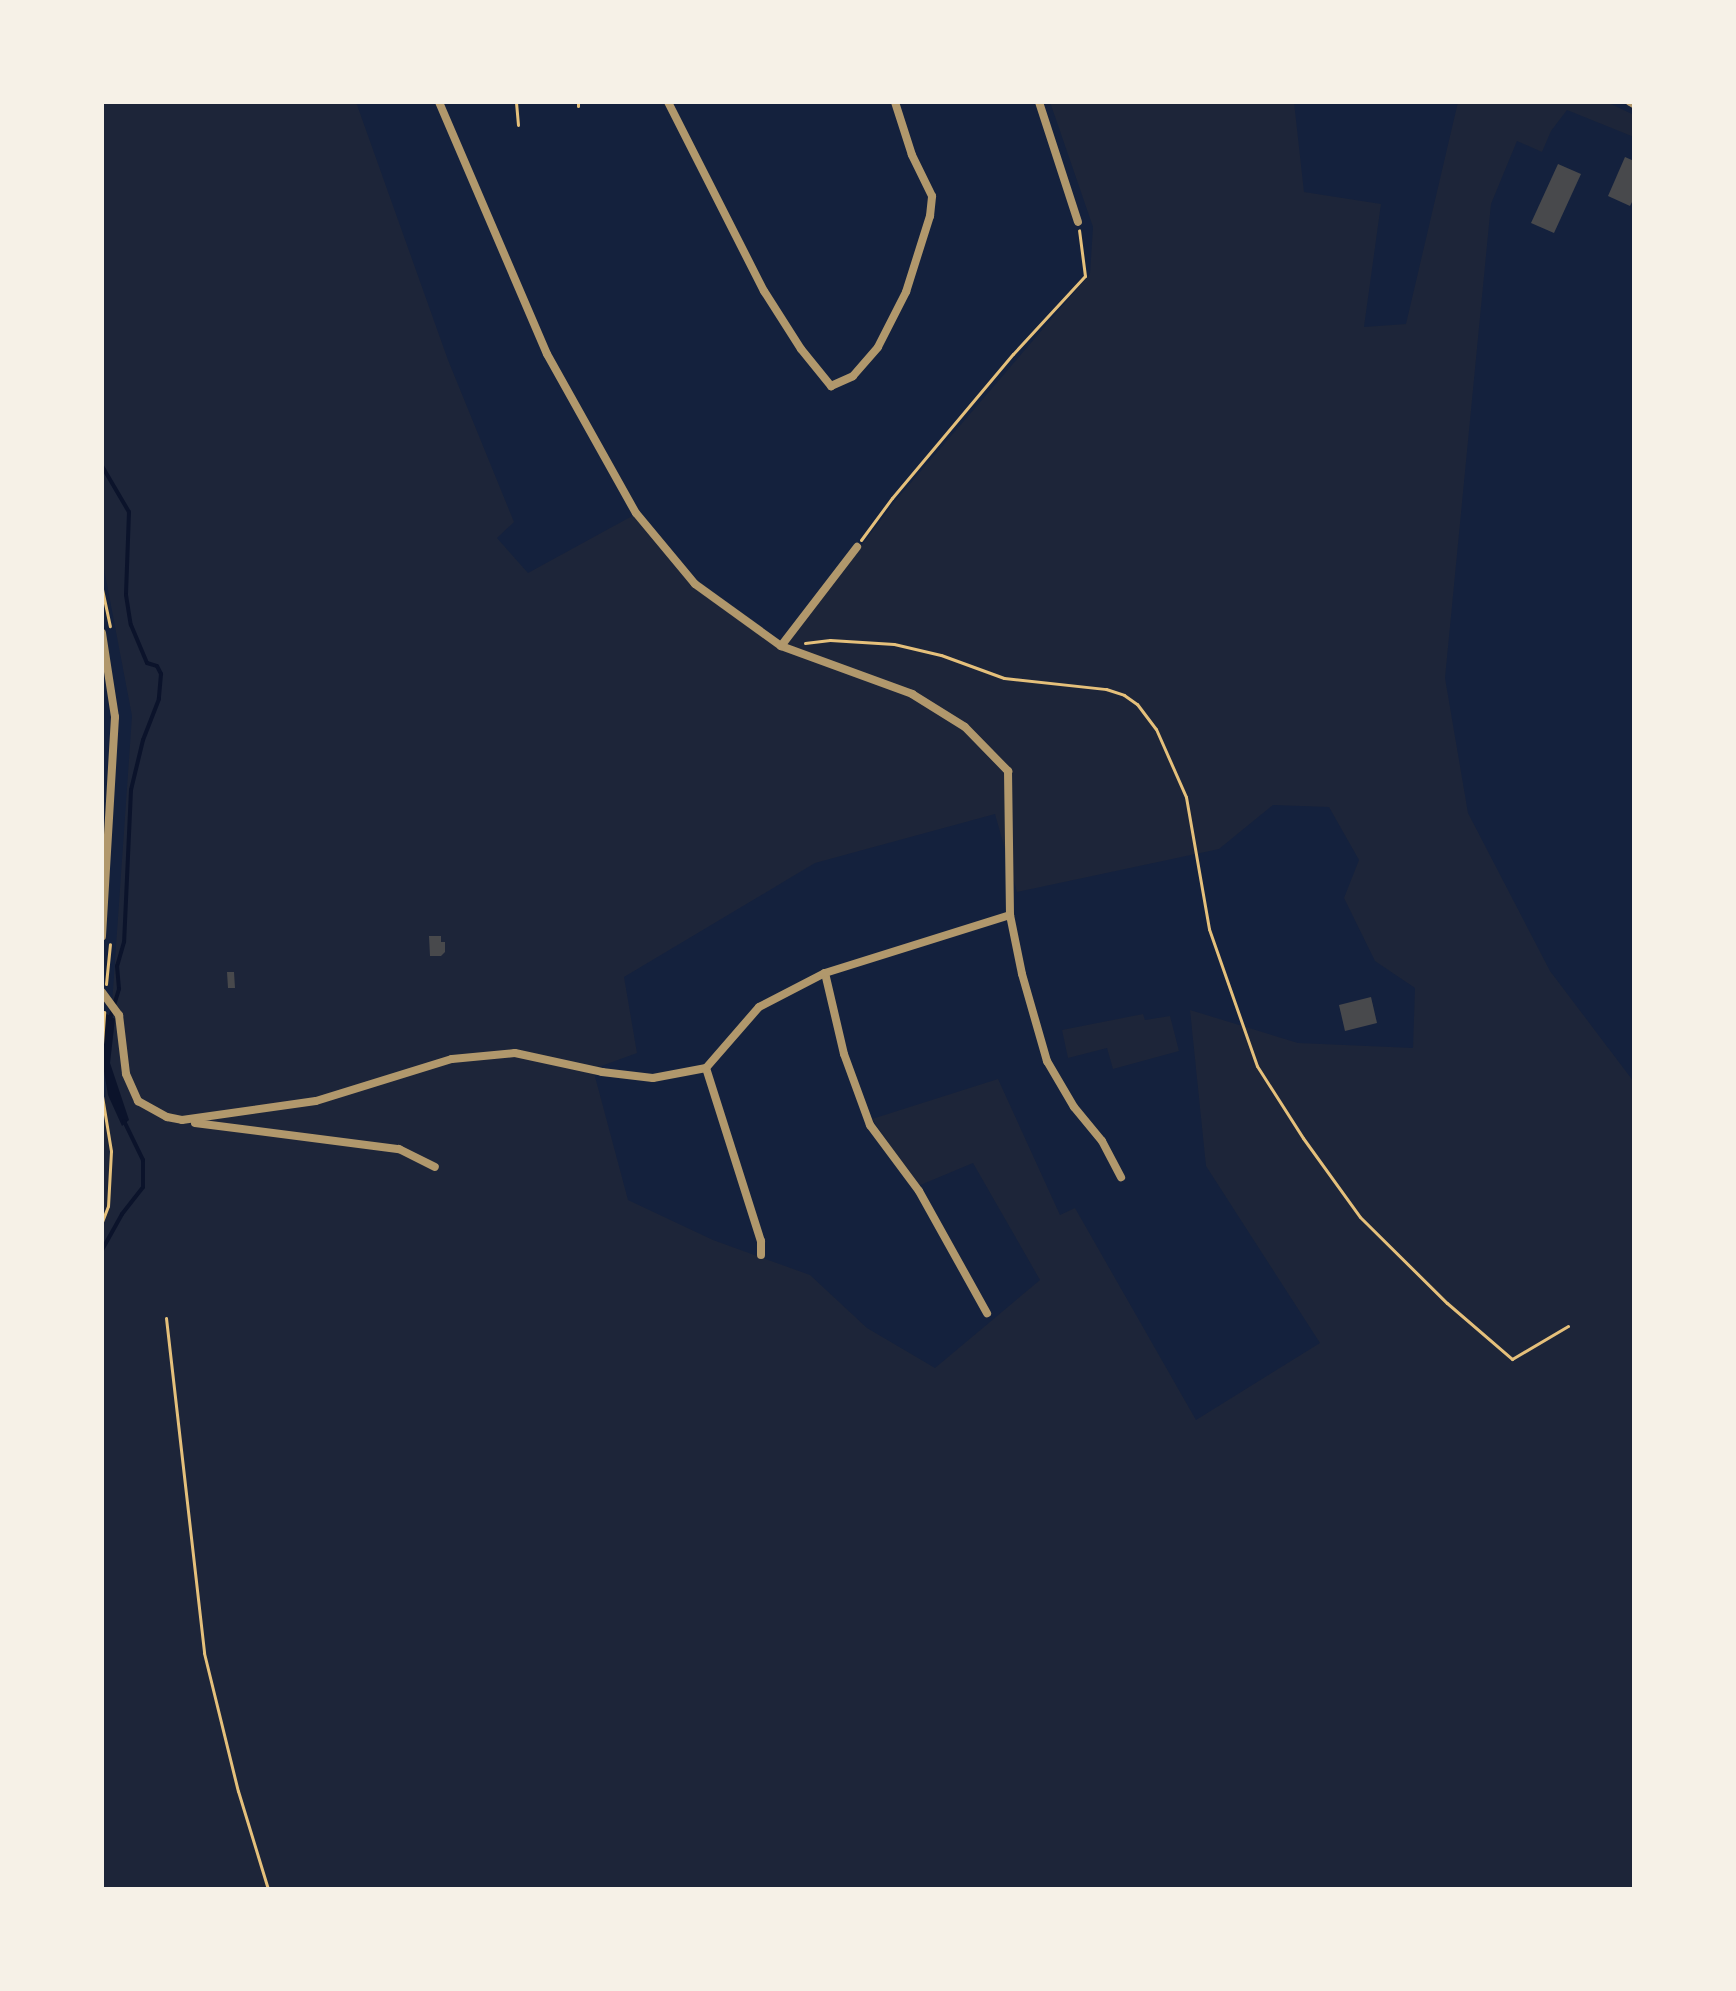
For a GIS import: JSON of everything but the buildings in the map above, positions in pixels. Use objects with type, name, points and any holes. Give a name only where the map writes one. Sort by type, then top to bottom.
[{"type":"street","points":[[439,102],[547,354],[636,513],[695,584],[781,646],[912,694],[965,727],[1008,771],[1010,915],[1022,974],[1047,1061],[1074,1107],[1102,1141],[1121,1177]]},
{"type":"street","points":[[668,102],[764,291],[801,349],[831,386],[853,376],[878,347],[906,292],[930,216],[932,196],[912,155],[895,102]]},
{"type":"street","points":[[1039,102],[1078,222]]},
{"type":"street","points":[[781,646],[857,547]]},
{"type":"street","points":[[102,633],[115,717],[102,937]]},
{"type":"street","points":[[182,1120],[316,1101],[452,1059],[515,1053],[602,1072],[653,1078],[706,1068],[759,1007],[825,973],[1010,915]]},
{"type":"street","points":[[825,973],[844,1054],[870,1125],[919,1191],[987,1313]]},
{"type":"street","points":[[105,995],[119,1015],[126,1074],[138,1101],[167,1117],[399,1149],[435,1167]]},
{"type":"street","points":[[706,1068],[761,1241],[761,1255]]},
{"type":"path","points":[[516,102],[518,125]]},
{"type":"path","points":[[857,547],[892,498],[1003,366],[1085,276],[1078,222]]},
{"type":"path","points":[[781,646],[830,640],[894,644],[941,655],[1004,678],[1106,689],[1137,704],[1156,729],[1186,797],[1209,929],[1257,1066],[1303,1138],[1360,1217],[1447,1303],[1512,1359],[1568,1326]]},
{"type":"path","points":[[102,1096],[111,1151],[108,1206],[102,1222]]},
{"type":"path","points":[[166,1318],[204,1653],[238,1791],[268,1889]]},
{"type":"shaded area","points":[[102,102],[356,102],[448,360],[514,522],[497,538],[528,573],[634,515],[694,587],[782,650],[896,500],[1090,274],[1093,227],[1050,102],[1294,102],[1304,192],[1381,204],[1364,327],[1406,324],[1458,102],[1607,102],[1634,115],[1634,137],[1567,110],[1551,131],[1542,152],[1517,141],[1491,204],[1445,678],[1468,813],[1550,971],[1634,1082],[1634,1889],[102,1889],[102,1148],[132,716],[102,558]],"holes":[[[1273,805],[1329,807],[1359,860],[1344,898],[1375,961],[1415,988],[1413,1048],[1298,1043],[1190,1010],[1206,1166],[1320,1343],[1196,1420],[1075,1208],[1060,1215],[998,1079],[872,1119],[918,1186],[973,1163],[1040,1280],[935,1368],[867,1328],[810,1275],[713,1240],[628,1200],[593,1069],[637,1053],[624,977],[815,863],[995,814],[1017,892],[1219,849]]]},
{"type":"shaded area","points":[[105,1013],[115,1019],[110,1063],[129,1120],[122,1126],[108,1095],[103,1065]]},
{"type":"shaded area","points":[[1143,1014],[1145,1020],[1170,1016],[1179,1051],[1113,1069],[1107,1048],[1068,1058],[1062,1030]]},
{"type":"waterway","points":[[102,466],[129,512],[126,595],[131,625],[147,663],[157,666],[161,674],[159,699],[143,740],[131,790],[124,942],[117,966],[119,989],[110,1019]]},
{"type":"waterway","points":[[102,1250],[122,1214],[143,1187],[143,1160],[124,1121]]}]
